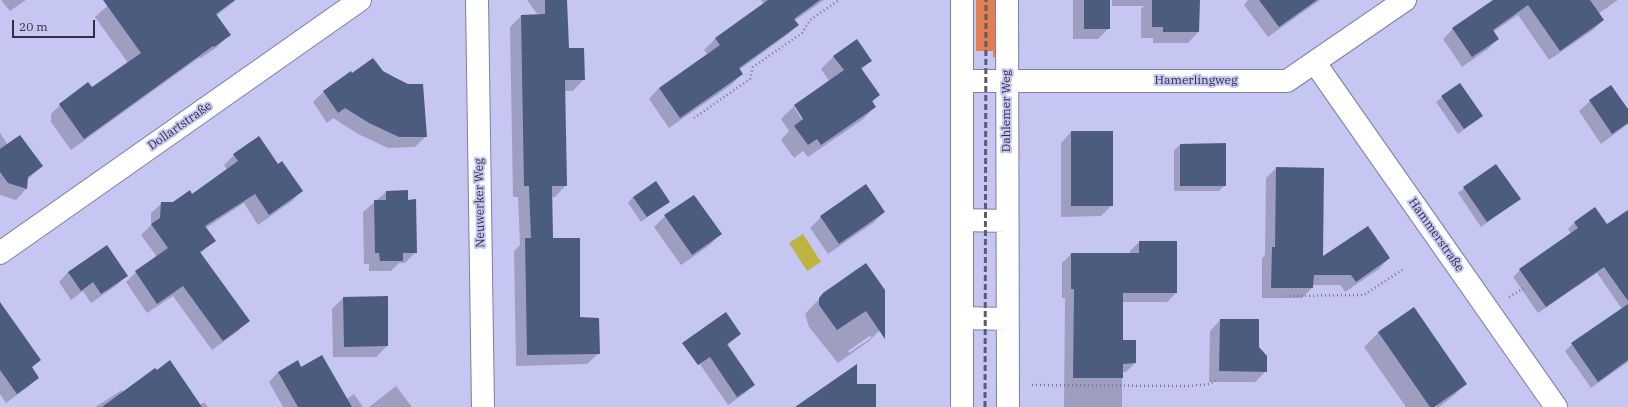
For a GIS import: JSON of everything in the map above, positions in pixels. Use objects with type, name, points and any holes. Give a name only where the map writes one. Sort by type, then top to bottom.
[{"type":"street","name":"Dollartstraße","points":[[0,253],[360,0]]},
{"type":"street","name":"Neuwerker Weg","points":[[477,0],[483,407]]},
{"type":"street","points":[[962,0],[962,407]]},
{"type":"street","name":"Dahlemer Weg","points":[[1007,0],[1008,407]]},
{"type":"street","name":"Hamerlingweg","points":[[962,81],[1288,81],[1405,0]]},
{"type":"street","name":"Hammerstraße","points":[[1315,63],[1556,407]]},
{"type":"street","points":[[962,220],[1007,221]]},
{"type":"street","points":[[962,318],[1008,319]]},
{"type":"path","points":[[694,118],[750,79],[753,67],[802,34],[810,20],[839,0]]},
{"type":"path","points":[[1285,296],[1364,295],[1405,268]]},
{"type":"path","points":[[1505,300],[1524,288]]},
{"type":"path","points":[[1008,385],[1189,386],[1210,384],[1218,379]]},
{"type":"shaded area","points":[[976,0],[1000,0],[1001,57],[993,57],[993,51],[976,51]]},
{"type":"shaded area","points":[[803,234],[821,262],[807,271],[789,243]]},
{"type":"building","points":[[103,0],[235,0],[216,14],[231,35],[214,47],[213,46],[84,139],[59,104],[88,82],[92,87],[141,53]]},
{"type":"building","points":[[545,0],[567,0],[569,48],[584,48],[585,80],[565,80],[567,186],[552,186],[553,238],[580,238],[580,317],[599,318],[600,354],[527,355],[525,238],[531,238],[529,186],[524,186],[521,15],[545,14]]},
{"type":"building","points":[[768,0],[820,0],[794,19],[799,25],[739,68],[743,74],[680,118],[659,88],[720,45],[715,38]]},
{"type":"building","points":[[1084,0],[1110,0],[1110,29],[1084,29]]},
{"type":"building","points":[[1152,0],[1200,0],[1199,32],[1163,32],[1163,27],[1152,27]]},
{"type":"building","points":[[1259,0],[1317,0],[1279,27]]},
{"type":"building","points":[[1493,0],[1590,0],[1604,20],[1560,51],[1528,5],[1493,30],[1499,39],[1472,57],[1452,28]]},
{"type":"building","points":[[857,39],[872,61],[861,68],[880,95],[872,101],[876,107],[821,145],[817,139],[808,145],[794,126],[803,119],[794,105],[844,70],[833,56]]},
{"type":"building","points":[[373,58],[383,71],[394,77],[408,84],[423,84],[427,137],[399,137],[369,123],[345,108],[338,113],[323,91],[351,71],[352,73]]},
{"type":"building","points":[[1460,83],[1483,116],[1464,129],[1441,96]]},
{"type":"building","points":[[1611,85],[1628,109],[1628,123],[1612,134],[1589,100]]},
{"type":"building","points":[[1071,131],[1113,131],[1113,206],[1071,206]]},
{"type":"building","points":[[20,135],[43,166],[28,177],[27,189],[8,183],[0,172],[0,149]]},
{"type":"building","points":[[259,136],[278,164],[282,161],[303,191],[269,215],[255,194],[205,226],[216,241],[200,252],[250,321],[223,341],[183,286],[157,304],[135,271],[168,248],[151,224],[160,218],[161,202],[173,202],[190,190],[192,194],[238,161],[233,154]]},
{"type":"building","points":[[1226,143],[1226,186],[1180,186],[1180,144]]},
{"type":"building","points":[[1496,164],[1521,199],[1487,222],[1463,187]]},
{"type":"building","points":[[1276,167],[1324,168],[1323,256],[1368,226],[1390,258],[1356,282],[1351,275],[1314,275],[1313,288],[1271,288],[1272,247],[1275,247]]},
{"type":"building","points":[[656,181],[670,202],[647,217],[633,197]]},
{"type":"building","points":[[866,184],[885,212],[839,244],[820,216]]},
{"type":"building","points":[[408,190],[408,200],[416,199],[417,253],[403,253],[403,261],[380,261],[379,253],[375,253],[374,200],[386,200],[386,191]]},
{"type":"building","points":[[694,195],[722,234],[692,255],[664,215]]},
{"type":"building","points":[[1595,207],[1607,224],[1628,210],[1628,301],[1604,267],[1546,307],[1519,269],[1578,228],[1574,222]]},
{"type":"building","points":[[1139,241],[1177,241],[1177,293],[1123,293],[1123,340],[1136,340],[1136,363],[1123,364],[1123,378],[1073,378],[1074,289],[1071,289],[1071,253],[1139,253]]},
{"type":"building","points":[[107,245],[128,276],[101,294],[93,282],[81,291],[68,272]]},
{"type":"building","points":[[866,263],[885,290],[885,339],[866,311],[837,330],[819,305],[819,298],[823,293]]},
{"type":"building","points":[[388,296],[388,346],[344,347],[343,297]]},
{"type":"building","points":[[0,302],[41,360],[32,367],[39,378],[17,394],[0,370]]},
{"type":"building","points":[[1628,304],[1628,360],[1598,382],[1571,343]]},
{"type":"building","points":[[1414,307],[1467,384],[1434,407],[1430,407],[1378,332]]},
{"type":"building","points":[[726,312],[741,334],[727,344],[755,385],[737,397],[710,357],[698,365],[682,343]]},
{"type":"building","points":[[1220,319],[1259,319],[1259,347],[1267,356],[1267,372],[1219,371]]},
{"type":"building","points":[[322,355],[352,407],[298,407],[278,372],[298,360],[301,367]]},
{"type":"building","points":[[170,360],[202,407],[102,407],[155,368],[157,370]]},
{"type":"building","points":[[857,364],[857,384],[876,384],[876,407],[795,407]]},
{"type":"railway","points":[[985,407],[986,0]]}]
